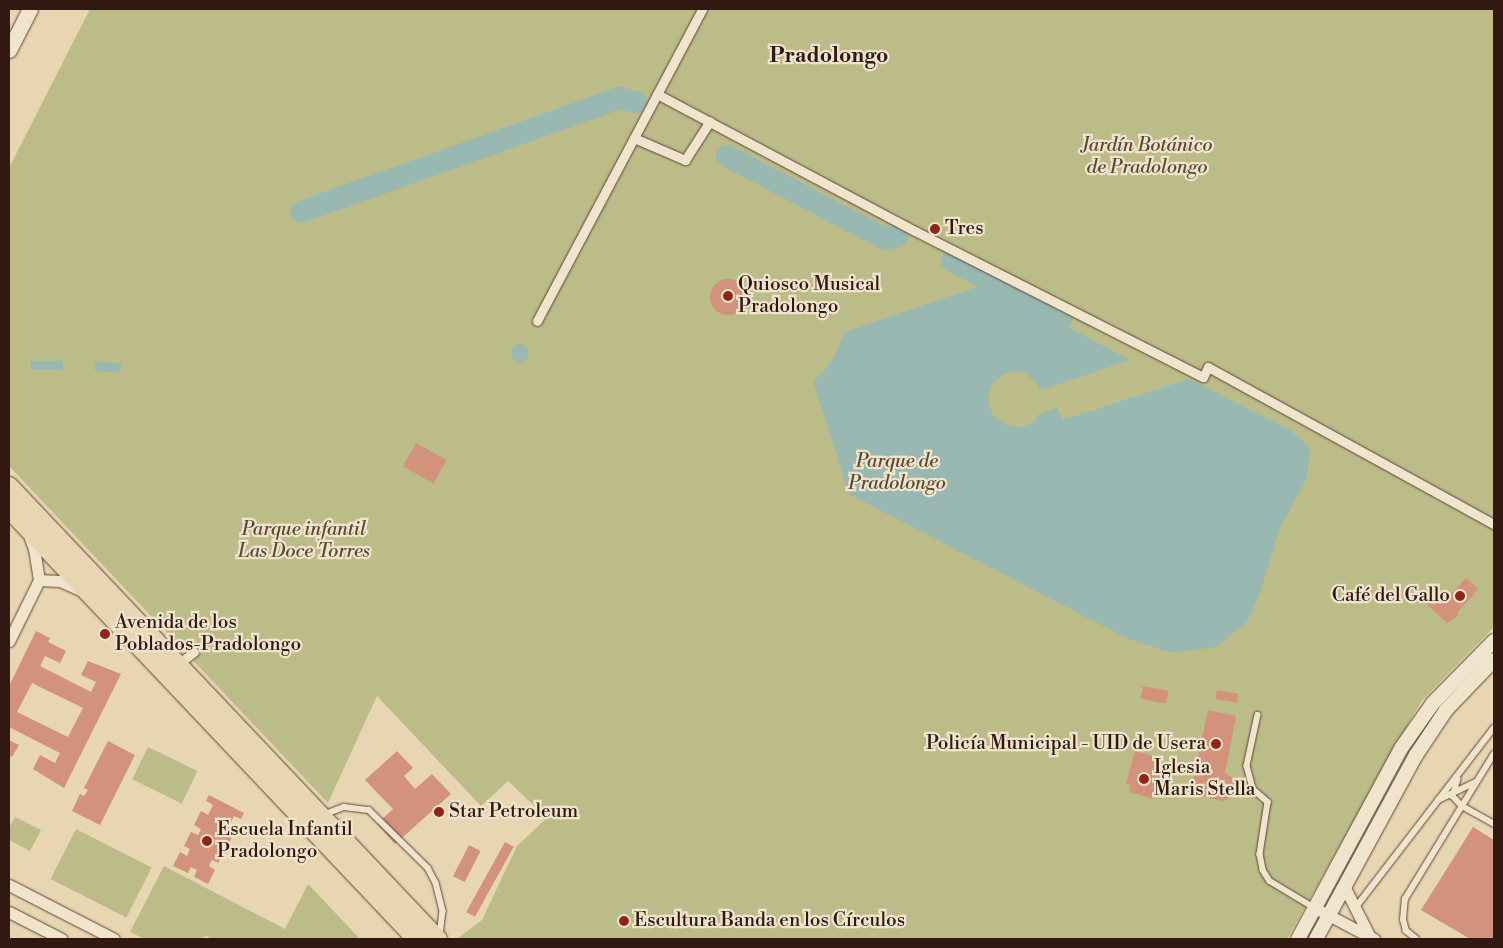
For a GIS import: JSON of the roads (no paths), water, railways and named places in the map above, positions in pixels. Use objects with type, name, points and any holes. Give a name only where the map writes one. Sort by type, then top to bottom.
[{"type":"main road","points":[[9,50],[30,10]]},
{"type":"main road","points":[[9,486],[438,939]]},
{"type":"main road","points":[[9,510],[416,939]]},
{"type":"street","points":[[537,321],[702,9]]},
{"type":"street","points":[[657,94],[915,231],[1203,377],[1208,368],[1494,524]]},
{"type":"street","points":[[634,138],[685,160],[710,121]]},
{"type":"street","points":[[25,527],[44,580]]},
{"type":"street","points":[[9,641],[44,580],[58,561],[63,543]]},
{"type":"street","points":[[44,580],[60,581],[94,600]]},
{"type":"street","points":[[1298,939],[1402,747],[1433,703],[1494,641]]},
{"type":"street","points":[[178,664],[194,652]]},
{"type":"street","points":[[1316,939],[1416,755],[1446,710],[1494,660]]},
{"type":"street","points":[[9,885],[114,939]]},
{"type":"street","points":[[1345,888],[1372,938]]},
{"type":"street","points":[[1315,908],[1372,938]]},
{"type":"street","points":[[9,912],[62,939]]},
{"type":"lane","points":[[1258,714],[1247,766],[1253,789],[1268,802],[1260,854],[1263,870],[1270,881],[1315,908]]},
{"type":"lane","points":[[1356,907],[1494,728]]},
{"type":"lane","points":[[1416,939],[1406,930],[1403,920],[1405,898],[1494,754]]},
{"type":"lane","points":[[1453,796],[1460,772]]},
{"type":"lane","points":[[1438,800],[1453,796],[1477,782]]},
{"type":"lane","points":[[1453,796],[1462,806],[1494,824]]},
{"type":"lane","points":[[321,816],[344,807],[369,810],[428,868],[436,883],[443,911],[438,939]]},
{"type":"water","points":[[986,284],[1130,360],[1042,390],[1027,374],[1015,371],[1002,375],[991,386],[988,399],[992,414],[1005,425],[1020,427],[1033,423],[1039,414],[1057,408],[1063,420],[1189,379],[1290,430],[1310,447],[1307,478],[1280,528],[1260,593],[1247,622],[1216,647],[1172,653],[1128,639],[849,494],[813,382],[832,361],[845,332]]},
{"type":"water","points":[[520,344],[526,347],[529,353],[526,359],[520,362],[514,359],[511,353],[514,347]]},
{"type":"water","points":[[31,361],[63,361],[63,370],[31,370]]},
{"type":"water","points":[[95,362],[121,363],[121,372],[95,371]]},
{"type":"waterway","points":[[301,212],[619,98],[637,102]]},
{"type":"waterway","points":[[727,156],[885,239],[898,236]]},
{"type":"waterway","points":[[952,261],[1061,318],[1059,322]]},
{"type":"place","name":"Tres","points":[[935,229]]},
{"type":"place","name":"Quiosco Musical Pradolongo","points":[[728,296]]},
{"type":"place","name":"Café del Gallo","points":[[1460,596]]},
{"type":"place","name":"Avenida de los Poblados-Pradolongo","points":[[105,634]]},
{"type":"place","name":"Policía Municipal - UID de Usera","points":[[1216,744]]},
{"type":"place","name":"Iglesia Maris Stella","points":[[1144,779]]},
{"type":"place","name":"Star Petroleum","points":[[439,812]]},
{"type":"place","name":"Escuela Infantil Pradolongo","points":[[207,841]]},
{"type":"place","name":"Escultura Banda en los Círculos","points":[[624,921]]},
{"type":"district","name":"Pradolongo","points":[[829,56]]},
{"type":"park label","name":"Jardín Botánico de Pradolongo","points":[[1147,157]]},
{"type":"park label","name":"Parque de Pradolongo","points":[[897,473]]},
{"type":"park label","name":"Parque infantil Las Doce Torres","points":[[304,541]]}]
